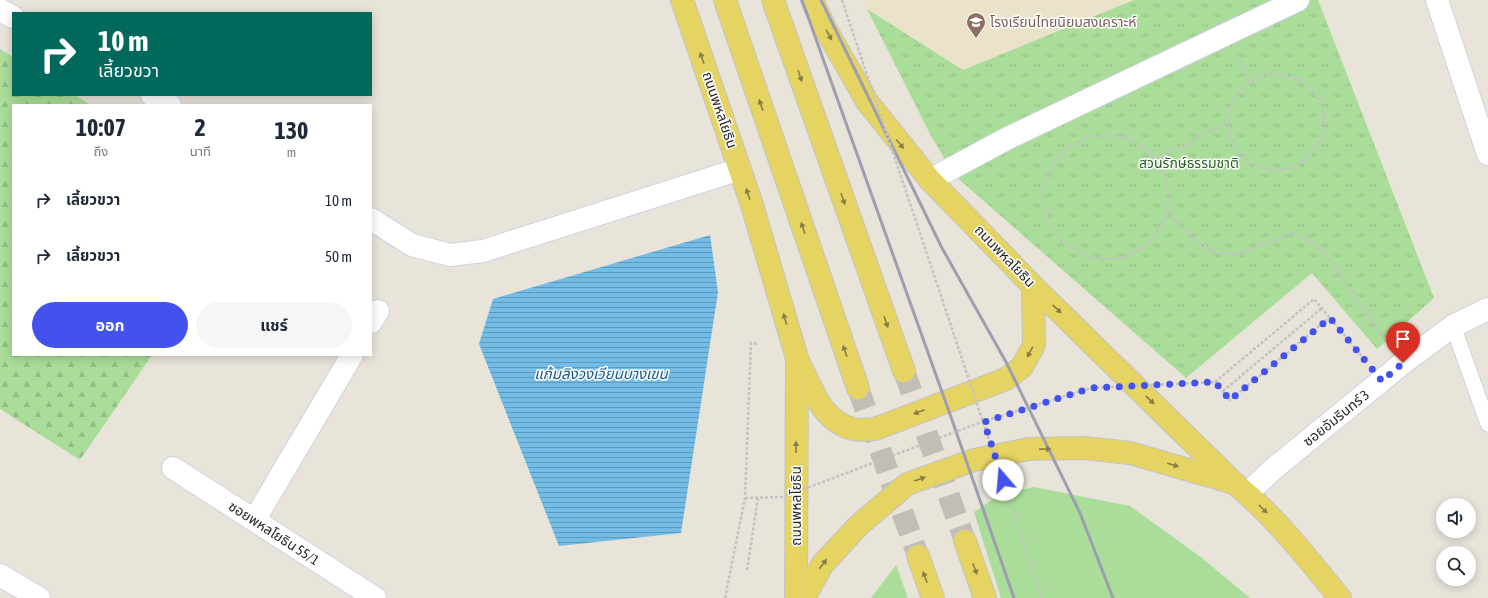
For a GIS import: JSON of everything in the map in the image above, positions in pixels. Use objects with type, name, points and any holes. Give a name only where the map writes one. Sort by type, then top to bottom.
[{"type":"main road","name":"ถนนพหลโยธิน","points":[[682,0],[752,205],[797,358],[796,598]]},
{"type":"main road","points":[[725,0],[858,388]]},
{"type":"main road","points":[[773,0],[904,371]]},
{"type":"main road","name":"ถนนพหลโยธิน","points":[[812,0],[825,28],[868,103],[930,180],[1033,286],[1241,488],[1302,551],[1340,598]]},
{"type":"main road","points":[[797,358],[819,404],[834,421],[854,429],[875,429],[1006,379],[1022,367],[1034,345],[1033,286]]},
{"type":"main road","points":[[804,598],[822,565],[858,526],[907,484],[974,460],[1029,449],[1085,448],[1130,453],[1241,488]]},
{"type":"main road","points":[[965,541],[985,598]]},
{"type":"main road","points":[[918,556],[933,598]]},
{"type":"street","points":[[930,180],[1008,138],[1298,0]]},
{"type":"street","points":[[1437,0],[1488,154]]},
{"type":"street","points":[[0,10],[12,16]]},
{"type":"street","points":[[154,96],[168,104]]},
{"type":"street","points":[[372,220],[412,245],[450,255],[470,253],[483,251],[740,169]]},
{"type":"street","name":"ซอยอัมรินทร์ 3","points":[[1241,488],[1272,470],[1403,363],[1453,326],[1488,309]]},
{"type":"street","points":[[254,520],[351,356]]},
{"type":"street","name":"ซอยพหลโยธิน 55/1","points":[[173,468],[374,598]]},
{"type":"street","points":[[0,575],[39,598]]},
{"type":"lane","points":[[1453,326],[1488,424]]},
{"type":"path","points":[[842,0],[1042,598]]},
{"type":"path","points":[[1279,73],[1295,77],[1308,85],[1318,98],[1323,113],[1324,129],[1318,144],[1309,157],[1296,165],[1281,170],[1265,169],[1250,164],[1238,153],[1230,139],[1227,123],[1230,107],[1237,93],[1249,82],[1263,75],[1279,73]]},
{"type":"path","points":[[1157,160],[1227,123]]},
{"type":"path","points":[[1104,134],[1124,137],[1143,145],[1157,160],[1166,177],[1169,196],[1167,211],[1166,217],[1155,235],[1140,250],[1120,257],[1100,259],[1080,253],[1062,241],[1050,224],[1044,204],[1046,183],[1054,163],[1067,148],[1084,138],[1104,134]]},
{"type":"path","points":[[1167,211],[1192,238],[1215,253],[1237,254],[1294,233],[1321,248],[1378,332],[1403,363]]},
{"type":"path","points":[[745,498],[783,497],[984,422],[1091,388],[1215,382],[1314,299],[1382,381]]},
{"type":"path","points":[[1222,391],[1322,308]]},
{"type":"path","points":[[1215,382],[1230,400],[1330,318]]},
{"type":"path","points":[[725,598],[745,498],[751,343],[758,344]]},
{"type":"path","points":[[747,570],[758,498]]},
{"type":"shaded area","name":"โรงเรียนไทยนิยมสงเคราะห์","points":[[864,0],[1134,0],[963,70],[867,9]]},
{"type":"green space","name":"สวนรักษ์ธรรมชาติ","points":[[1134,0],[1318,0],[1434,298],[1377,349],[1312,273],[1186,378],[954,175],[930,134],[867,9],[963,70]]},
{"type":"green space","points":[[0,49],[12,56],[12,96],[77,96],[89,104],[12,104],[12,356],[151,356],[80,460],[0,409]]},
{"type":"green space","points":[[1034,487],[1130,506],[1202,558],[1250,598],[1001,598],[974,512],[999,495]]},
{"type":"green space","points":[[896,565],[908,598],[871,598]]},
{"type":"water","name":"แก้มลิงวงเวียนบางเขน","points":[[710,235],[718,292],[681,533],[559,546],[479,344],[493,299]]},
{"type":"tunnel","points":[[904,371],[965,541]]},
{"type":"tunnel","points":[[858,388],[918,556]]},
{"type":"railway","points":[[802,0],[1014,598]]},
{"type":"railway","points":[[821,0],[942,248],[1006,362],[1080,513],[1113,598]]},
{"type":"place","name":"โรงเรียนไทยนิยมสงเคราะห์","points":[[976,39]]},
{"type":"route","points":[[1003,480],[984,422],[1091,388],[1215,382],[1230,400],[1330,318],[1382,381],[1403,363]]}]
